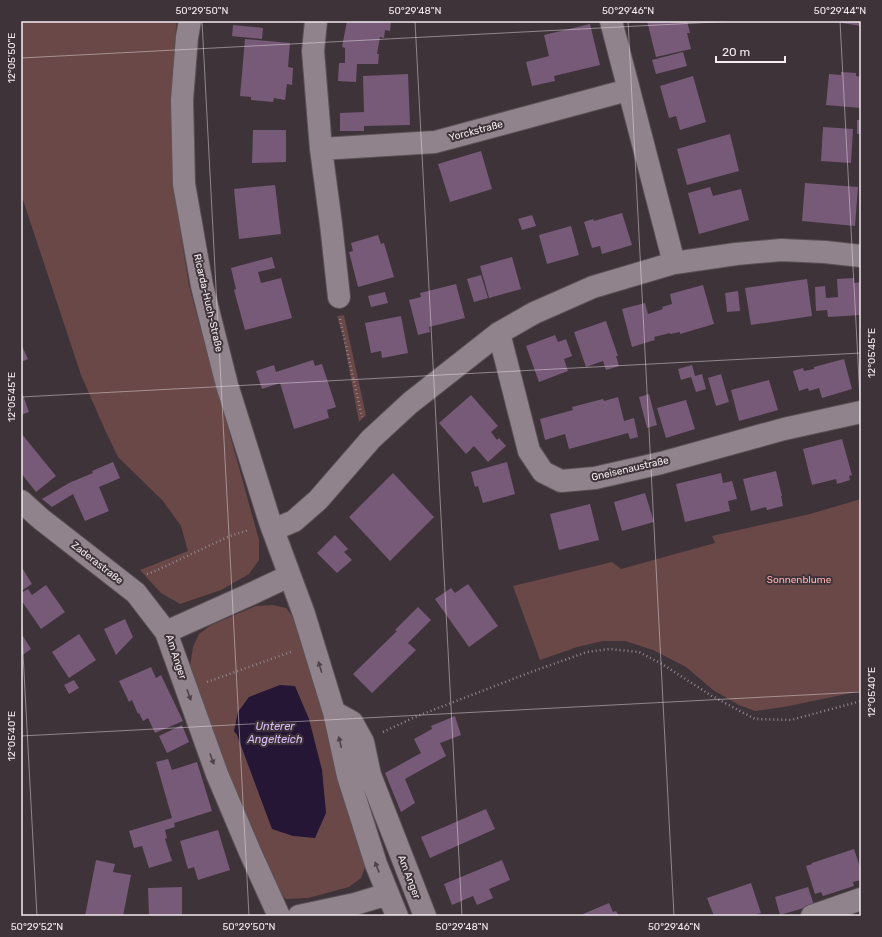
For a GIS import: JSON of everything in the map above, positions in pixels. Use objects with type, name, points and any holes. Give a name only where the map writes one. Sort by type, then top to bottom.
[{"type":"street","name":"Ricarda-Huch-Straße","points":[[190,21],[187,37],[182,100],[184,184],[204,294],[227,385],[271,526],[289,576]]},
{"type":"street","points":[[316,21],[313,51],[321,149],[339,297]]},
{"type":"street","points":[[611,21],[674,263]]},
{"type":"street","name":"Yorckstraße","points":[[321,149],[435,142],[628,90]]},
{"type":"street","points":[[271,526],[294,521],[318,500],[371,439],[410,403],[499,333],[534,313],[593,287],[674,263],[736,254],[781,250],[825,252],[861,256]]},
{"type":"street","name":"Gneisenaustraße","points":[[499,333],[529,451],[543,472],[561,481],[595,478],[661,463],[784,429],[861,412]]},
{"type":"street","name":"Zaderastraße","points":[[21,501],[41,519],[136,593],[166,632]]},
{"type":"street","points":[[289,576],[304,614],[334,712],[348,776],[376,864],[397,916]]},
{"type":"street","name":"Am Anger","points":[[279,916],[250,852],[218,774],[166,632],[289,576]]},
{"type":"street","name":"Am Anger","points":[[334,712],[352,722],[363,742],[370,775],[425,916]]},
{"type":"street","points":[[299,916],[355,904],[388,894]]},
{"type":"street","points":[[812,916],[861,899]]},
{"type":"path","points":[[339,297],[340,314],[362,419]]},
{"type":"path","points":[[122,582],[153,572],[230,536],[271,526]]},
{"type":"path","points":[[207,682],[288,653],[297,648]]},
{"type":"path","points":[[363,742],[415,717],[531,672],[587,652],[609,649],[639,652],[662,664],[712,696],[754,719],[791,720],[861,700]]},
{"type":"green space","points":[[21,21],[177,21],[172,108],[174,155],[178,216],[189,286],[259,540],[259,560],[249,574],[221,590],[180,604],[161,593],[140,570],[188,551],[181,526],[163,501],[118,457],[81,375],[21,194]]},
{"type":"green space","points":[[344,315],[366,415],[359,422],[343,336],[337,316]]},
{"type":"green space","name":"Sonnenblume","points":[[861,499],[861,691],[784,707],[755,711],[739,705],[713,690],[686,667],[653,650],[625,641],[603,641],[577,647],[540,660],[513,586],[612,562],[621,569],[715,543],[712,536],[810,514]]},
{"type":"green space","points":[[273,605],[286,608],[298,623],[364,855],[365,867],[361,878],[349,887],[308,898],[286,899],[272,885],[194,692],[190,667],[193,647],[199,634],[211,625],[256,606]]},
{"type":"water","name":"Unterer Angelteich","points":[[280,685],[295,686],[309,719],[322,770],[326,813],[315,838],[293,836],[272,829],[237,735],[234,731],[238,712],[249,697]]},
{"type":"building","points":[[347,21],[391,21],[390,31],[385,30],[384,38],[380,37],[377,54],[379,54],[378,64],[357,64],[356,82],[338,81],[339,63],[345,63],[345,48],[342,47]]},
{"type":"building","points":[[647,21],[687,21],[690,33],[687,33],[691,49],[656,57]]},
{"type":"building","points":[[842,21],[861,21],[861,26],[842,23]]},
{"type":"building","points":[[590,24],[600,65],[554,76],[555,81],[532,86],[526,62],[549,56],[544,35]]},
{"type":"building","points":[[233,25],[263,28],[262,39],[232,36]]},
{"type":"building","points":[[245,39],[290,43],[288,67],[293,68],[292,85],[287,84],[285,100],[274,98],[273,102],[251,100],[251,97],[240,96]]},
{"type":"building","points":[[683,52],[687,66],[656,74],[652,60]]},
{"type":"building","points":[[841,72],[856,73],[856,76],[861,77],[861,108],[826,105],[829,74],[841,75]]},
{"type":"building","points":[[408,74],[410,125],[364,126],[364,131],[340,131],[340,113],[364,112],[363,76]]},
{"type":"building","points":[[693,76],[706,122],[680,130],[676,116],[669,118],[660,86]]},
{"type":"building","points":[[857,120],[861,120],[861,134],[857,134]]},
{"type":"building","points":[[823,127],[853,129],[851,163],[821,161]]},
{"type":"building","points":[[253,130],[286,130],[286,162],[252,163]]},
{"type":"building","points":[[730,134],[739,171],[687,185],[677,149]]},
{"type":"building","points":[[481,151],[492,189],[450,202],[438,164]]},
{"type":"building","points":[[805,183],[858,187],[855,226],[802,221]]},
{"type":"building","points":[[275,185],[281,234],[239,239],[234,189]]},
{"type":"building","points":[[710,187],[713,196],[741,189],[749,220],[699,234],[688,193]]},
{"type":"building","points":[[622,213],[632,245],[602,254],[600,246],[592,248],[584,222],[593,219],[594,221]]},
{"type":"building","points":[[532,215],[536,226],[522,230],[518,219]]},
{"type":"building","points":[[571,226],[579,255],[547,264],[539,235]]},
{"type":"building","points":[[378,235],[381,244],[384,243],[394,277],[358,287],[349,252],[353,251],[351,243]]},
{"type":"building","points":[[272,257],[275,268],[258,272],[261,283],[281,278],[292,318],[245,330],[234,290],[236,289],[231,268]]},
{"type":"building","points":[[512,257],[521,289],[489,298],[480,266]]},
{"type":"building","points":[[481,275],[488,298],[474,302],[467,279]]},
{"type":"building","points":[[854,278],[854,283],[861,282],[861,315],[828,317],[827,310],[816,311],[815,287],[825,286],[826,298],[838,297],[837,279]]},
{"type":"building","points":[[807,279],[812,316],[751,325],[745,288]]},
{"type":"building","points":[[456,284],[465,318],[429,327],[430,332],[418,335],[409,300],[421,297],[420,293]]},
{"type":"building","points":[[703,285],[714,324],[680,334],[680,332],[670,333],[654,337],[655,340],[632,347],[622,309],[645,303],[648,314],[672,304],[670,294]]},
{"type":"building","points":[[738,291],[740,311],[727,312],[725,293]]},
{"type":"building","points":[[385,292],[388,303],[371,307],[368,296]]},
{"type":"building","points":[[401,316],[408,353],[382,358],[381,351],[371,353],[365,323]]},
{"type":"building","points":[[606,321],[618,356],[616,356],[619,366],[606,370],[603,361],[586,367],[574,332]]},
{"type":"building","points":[[555,335],[558,342],[566,339],[572,356],[564,359],[568,371],[539,382],[526,346]]},
{"type":"building","points":[[21,344],[28,359],[21,362]]},
{"type":"building","points":[[844,359],[852,389],[822,398],[819,388],[809,391],[808,388],[799,391],[793,371],[803,368],[804,371],[814,369],[814,367]]},
{"type":"building","points":[[313,360],[315,366],[322,364],[336,407],[327,410],[329,418],[294,429],[280,383],[262,389],[256,371],[274,365],[276,372]]},
{"type":"building","points":[[692,365],[695,376],[702,374],[706,389],[696,392],[691,377],[681,380],[678,369]]},
{"type":"building","points":[[721,374],[729,402],[716,406],[708,378]]},
{"type":"building","points":[[769,380],[778,410],[739,421],[731,390]]},
{"type":"building","points":[[22,392],[29,412],[21,415],[21,393]]},
{"type":"building","points":[[649,394],[657,425],[647,428],[639,397]]},
{"type":"building","points":[[471,395],[498,426],[491,432],[497,440],[499,438],[506,446],[488,462],[474,446],[466,454],[439,423]]},
{"type":"building","points":[[618,397],[624,421],[634,418],[638,437],[630,439],[628,433],[569,449],[565,434],[545,440],[540,419],[573,410],[572,407],[603,399],[604,401]]},
{"type":"building","points":[[686,400],[695,429],[666,438],[657,408]]},
{"type":"building","points":[[21,433],[56,476],[36,492],[21,473]]},
{"type":"building","points":[[842,439],[852,475],[849,476],[850,480],[837,484],[836,479],[812,485],[803,449]]},
{"type":"building","points":[[113,462],[120,478],[99,487],[109,511],[85,521],[73,494],[52,507],[42,499],[69,483],[93,473],[92,471]]},
{"type":"building","points":[[507,462],[515,494],[483,503],[478,486],[475,487],[471,472]]},
{"type":"building","points":[[776,471],[783,506],[767,510],[766,507],[751,511],[743,479]]},
{"type":"building","points":[[393,473],[434,517],[390,561],[349,517]]},
{"type":"building","points":[[721,473],[723,483],[732,481],[737,499],[728,501],[730,511],[685,522],[676,484]]},
{"type":"building","points":[[645,493],[654,522],[622,531],[614,502]]},
{"type":"building","points":[[590,504],[599,540],[559,550],[550,514]]},
{"type":"building","points":[[335,535],[348,549],[344,552],[352,560],[337,573],[317,553]]},
{"type":"building","points":[[21,566],[32,584],[21,591]]},
{"type":"building","points":[[468,584],[498,626],[469,647],[435,599],[451,588],[455,593]]},
{"type":"building","points":[[46,585],[65,612],[41,629],[21,600],[21,593],[28,589],[32,595]]},
{"type":"building","points":[[418,607],[431,620],[408,643],[416,650],[372,693],[353,674],[397,631],[395,630]]},
{"type":"building","points":[[125,619],[133,637],[116,655],[104,629]]},
{"type":"building","points":[[21,633],[31,649],[21,656]]},
{"type":"building","points":[[79,634],[96,660],[69,678],[52,652]]},
{"type":"building","points":[[151,667],[156,678],[161,675],[183,721],[155,733],[148,718],[143,721],[132,700],[129,702],[119,681]]},
{"type":"building","points":[[74,680],[79,688],[69,694],[64,685]]},
{"type":"building","points":[[455,716],[461,735],[440,743],[446,756],[405,779],[415,803],[401,812],[385,773],[421,753],[414,739],[432,729],[431,726]]},
{"type":"building","points":[[182,725],[189,742],[167,753],[159,736]]},
{"type":"building","points":[[168,759],[172,770],[197,762],[212,811],[174,823],[175,827],[165,830],[167,838],[165,839],[172,861],[149,868],[142,846],[134,848],[129,831],[172,818],[156,762]]},
{"type":"building","points":[[486,809],[495,829],[430,858],[421,837]]},
{"type":"building","points":[[218,830],[230,870],[198,880],[194,867],[188,869],[180,841]]},
{"type":"building","points":[[854,849],[861,870],[861,880],[853,882],[854,886],[823,896],[821,892],[815,894],[806,866]]},
{"type":"building","points":[[96,860],[115,864],[113,872],[131,875],[123,916],[85,916]]},
{"type":"building","points":[[502,860],[510,880],[489,889],[493,898],[477,905],[473,896],[452,905],[444,884]]},
{"type":"building","points":[[751,883],[761,913],[750,916],[714,916],[707,898]]},
{"type":"building","points":[[182,887],[182,916],[149,916],[148,888]]},
{"type":"building","points":[[808,887],[814,905],[780,915],[775,897]]},
{"type":"building","points":[[609,903],[613,912],[616,911],[619,916],[584,916],[583,914]]}]
